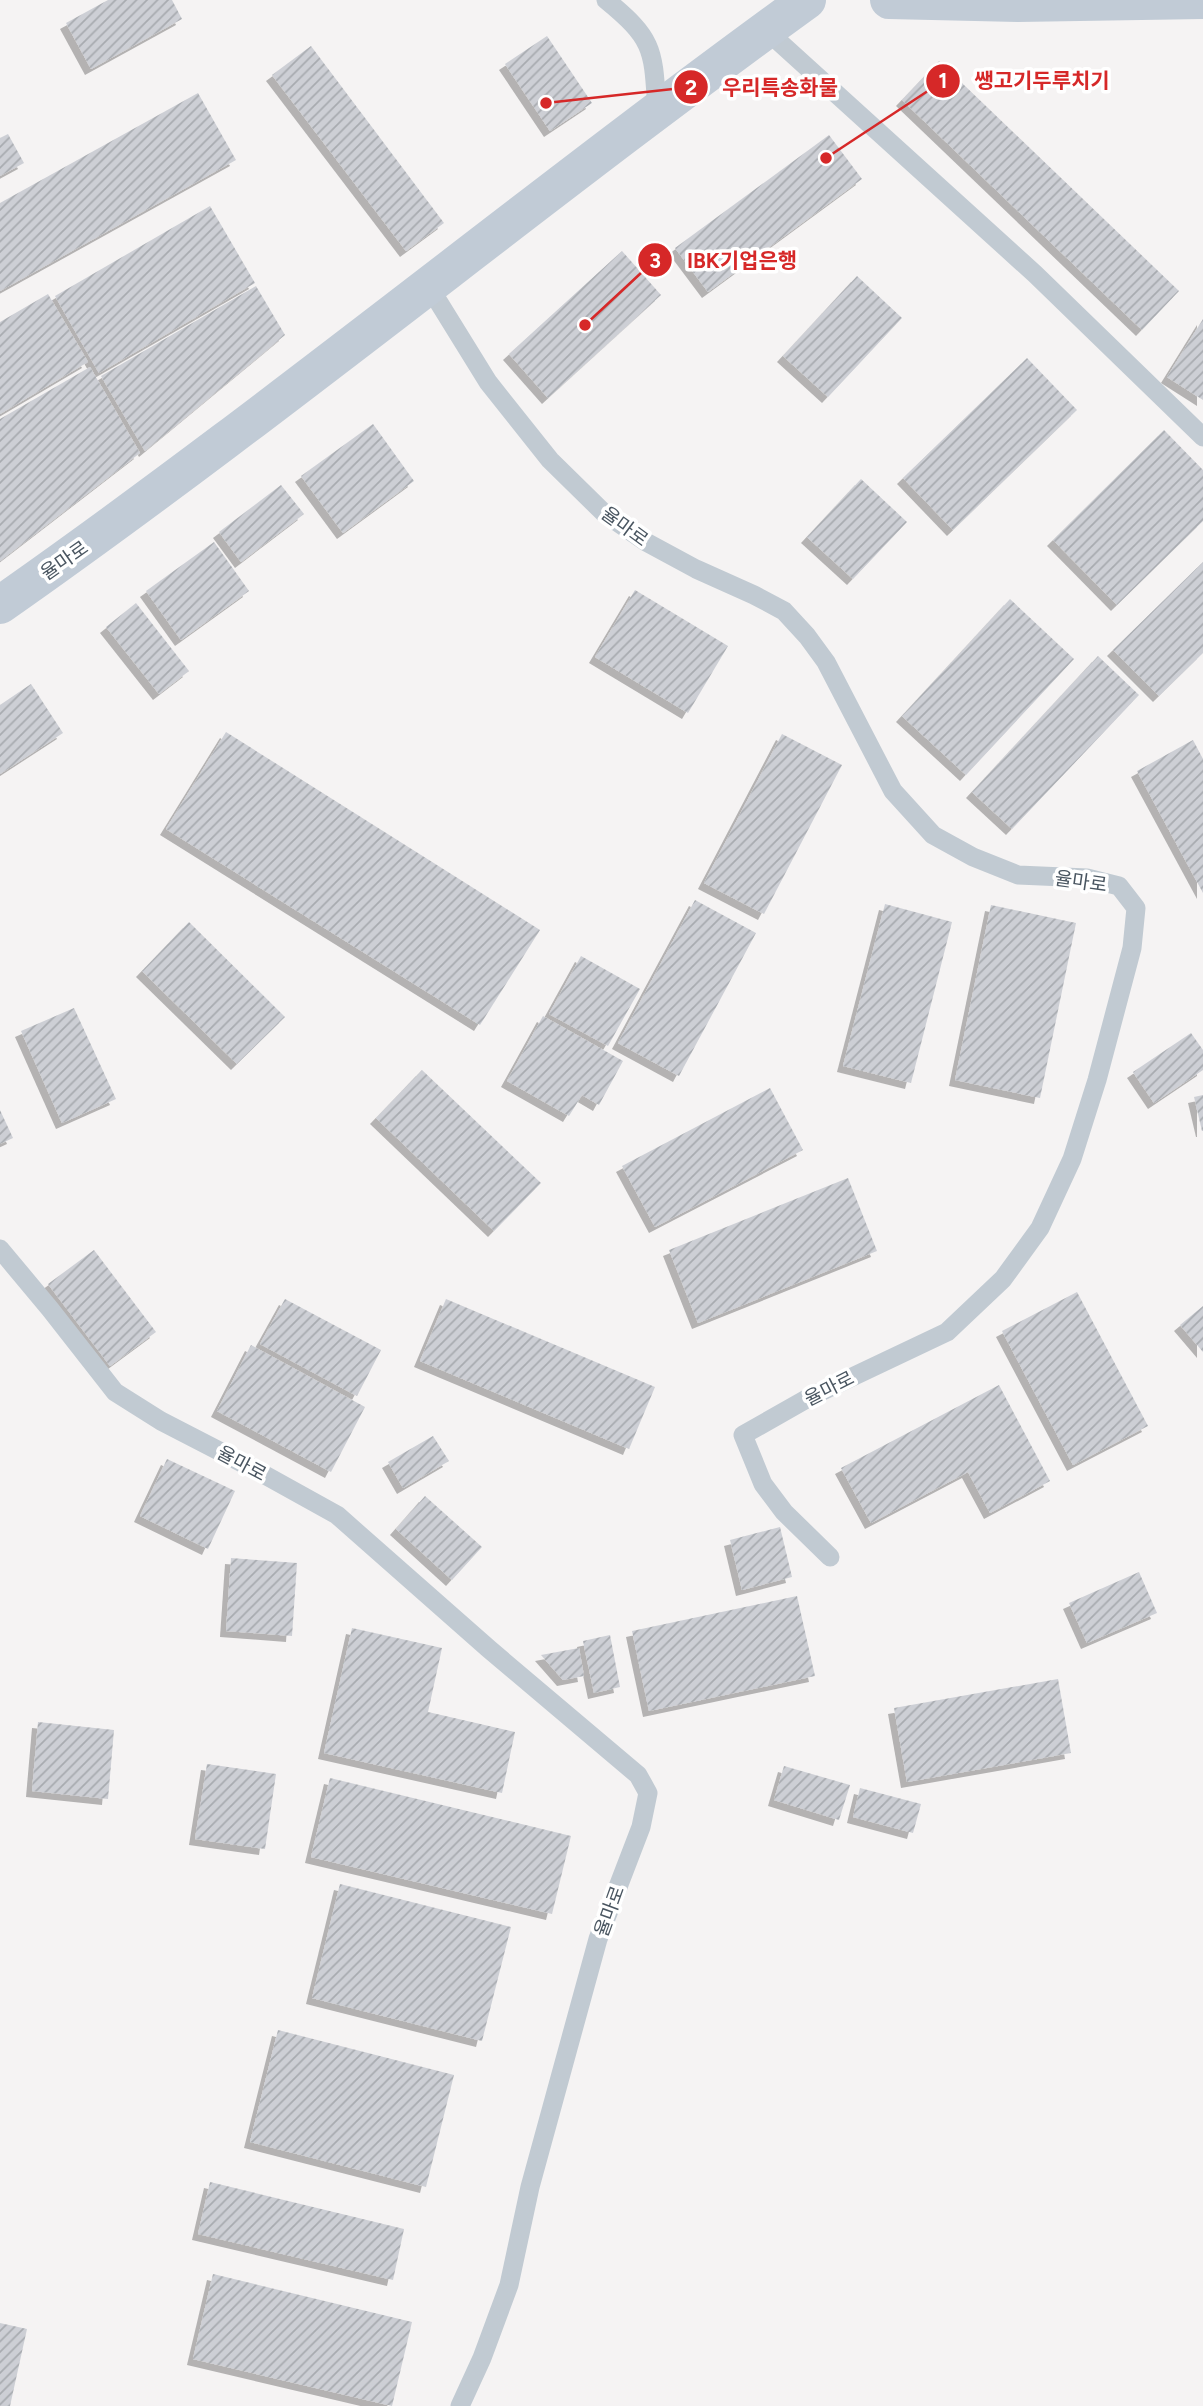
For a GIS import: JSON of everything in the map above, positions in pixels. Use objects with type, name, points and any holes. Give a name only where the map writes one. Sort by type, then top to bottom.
[{"type":"street","name":"율마로","points":[[0,605],[122,520],[657,110],[807,0]]},
{"type":"street","points":[[889,0],[1018,3],[1203,0]]},
{"type":"lane","points":[[606,0],[642,33],[654,57],[657,110]]},
{"type":"lane","points":[[766,30],[1035,274],[1203,437]]},
{"type":"lane","name":"율마로","points":[[428,285],[488,382],[550,460],[604,513],[656,548],[784,611],[807,636],[826,662],[893,791],[933,835],[973,857],[1018,875],[1087,877],[1119,886],[1136,908],[1132,948],[1097,1080],[1072,1159],[1040,1228],[1003,1279],[947,1332],[810,1397],[743,1435],[763,1484],[784,1512],[830,1556]]},
{"type":"lane","name":"율마로","points":[[0,1249],[114,1392],[161,1421],[337,1515],[638,1775],[648,1793],[641,1827],[598,1939],[573,2027],[530,2187],[509,2285],[482,2358],[460,2406]]},
{"type":"building","points":[[108,0],[172,0],[182,19],[91,69],[66,23]]},
{"type":"building","points":[[547,36],[592,103],[550,131],[505,64]]},
{"type":"building","points":[[311,46],[444,223],[406,251],[272,75]]},
{"type":"building","points":[[939,61],[1179,291],[1142,330],[902,100]]},
{"type":"building","points":[[198,93],[236,160],[0,291],[0,203]]},
{"type":"building","points":[[8,134],[24,163],[0,176],[0,138]]},
{"type":"building","points":[[829,135],[862,179],[708,292],[675,248]]},
{"type":"building","points":[[210,206],[255,283],[99,373],[55,296]]},
{"type":"building","points":[[622,251],[661,295],[548,398],[509,354]]},
{"type":"building","points":[[857,276],[902,318],[828,397],[783,356]]},
{"type":"building","points":[[256,286],[285,335],[145,451],[101,376]]},
{"type":"building","points":[[48,294],[88,362],[0,414],[0,322]]},
{"type":"building","points":[[1203,319],[1203,400],[1167,377]]},
{"type":"building","points":[[1027,358],[1077,410],[953,530],[903,478]]},
{"type":"building","points":[[90,367],[140,453],[0,561],[0,419]]},
{"type":"building","points":[[373,424],[414,481],[343,533],[301,476]]},
{"type":"building","points":[[1164,430],[1203,470],[1203,521],[1117,605],[1053,540]]},
{"type":"building","points":[[861,479],[907,522],[853,579],[807,537]]},
{"type":"building","points":[[281,485],[304,514],[241,562],[219,532]]},
{"type":"building","points":[[214,542],[249,591],[181,640],[146,591]]},
{"type":"building","points":[[1203,562],[1203,653],[1159,696],[1113,650]]},
{"type":"building","points":[[635,590],[728,646],[688,713],[595,657]]},
{"type":"building","points":[[1010,599],[1074,659],[966,775],[902,716]]},
{"type":"building","points":[[136,603],[189,671],[159,694],[106,627]]},
{"type":"building","points":[[1098,656],[1139,695],[1012,829],[972,792]]},
{"type":"building","points":[[31,684],[63,733],[0,774],[0,705]]},
{"type":"building","points":[[226,732],[540,930],[480,1025],[166,829]]},
{"type":"building","points":[[782,734],[842,765],[764,914],[704,883]]},
{"type":"building","points":[[1193,740],[1203,759],[1203,893],[1137,771]]},
{"type":"building","points":[[695,900],[756,933],[679,1076],[618,1043]]},
{"type":"building","points":[[885,904],[952,922],[911,1083],[843,1066]]},
{"type":"building","points":[[991,905],[1076,923],[1040,1098],[955,1080]]},
{"type":"building","points":[[189,922],[285,1017],[237,1064],[142,971]]},
{"type":"building","points":[[581,956],[640,989],[608,1046],[549,1014]]},
{"type":"building","points":[[74,1008],[116,1099],[62,1123],[21,1031]]},
{"type":"building","points":[[543,1016],[623,1061],[599,1105],[582,1095],[569,1116],[507,1081]]},
{"type":"building","points":[[1191,1033],[1203,1050],[1203,1070],[1154,1103],[1133,1072]]},
{"type":"building","points":[[422,1070],[541,1183],[494,1231],[376,1118]]},
{"type":"building","points":[[770,1088],[803,1150],[655,1227],[622,1166]]},
{"type":"building","points":[[1203,1095],[1203,1131],[1202,1131],[1194,1097]]},
{"type":"building","points":[[0,1110],[13,1138],[0,1144]]},
{"type":"building","points":[[848,1178],[877,1251],[698,1323],[669,1250]]},
{"type":"building","points":[[94,1250],[156,1332],[110,1366],[48,1284]]},
{"type":"building","points":[[1077,1292],[1148,1426],[1073,1465],[1002,1331]]},
{"type":"building","points":[[285,1299],[381,1350],[357,1396],[260,1344]]},
{"type":"building","points":[[446,1299],[655,1387],[629,1449],[420,1361]]},
{"type":"building","points":[[1203,1306],[1203,1352],[1180,1325]]},
{"type":"building","points":[[251,1345],[365,1407],[331,1472],[217,1411]]},
{"type":"building","points":[[999,1385],[1050,1481],[990,1513],[968,1472],[871,1523],[841,1468]]},
{"type":"building","points":[[433,1436],[449,1461],[403,1488],[388,1462]]},
{"type":"building","points":[[167,1459],[235,1491],[208,1549],[140,1516]]},
{"type":"building","points":[[425,1496],[482,1547],[452,1580],[396,1529]]},
{"type":"building","points":[[780,1527],[792,1577],[742,1590],[730,1540]]},
{"type":"building","points":[[231,1558],[297,1563],[292,1636],[226,1631]]},
{"type":"building","points":[[1139,1572],[1157,1613],[1087,1643],[1069,1603]]},
{"type":"building","points":[[797,1596],[815,1676],[649,1711],[632,1631]]},
{"type":"building","points":[[352,1628],[442,1648],[428,1712],[515,1732],[502,1793],[324,1753]]},
{"type":"building","points":[[610,1635],[620,1687],[594,1693],[583,1641]]},
{"type":"building","points":[[579,1648],[584,1676],[563,1680],[541,1655]]},
{"type":"building","points":[[1058,1679],[1071,1753],[907,1782],[894,1708]]},
{"type":"building","points":[[38,1722],[114,1730],[108,1799],[32,1791]]},
{"type":"building","points":[[207,1764],[276,1774],[265,1849],[195,1839]]},
{"type":"building","points":[[784,1766],[850,1785],[839,1820],[774,1800]]},
{"type":"building","points":[[330,1778],[571,1836],[552,1914],[311,1857]]},
{"type":"building","points":[[860,1788],[921,1804],[913,1833],[853,1817]]},
{"type":"building","points":[[340,1884],[511,1927],[482,2041],[312,1998]]},
{"type":"building","points":[[278,2030],[454,2075],[426,2187],[250,2142]]},
{"type":"building","points":[[210,2182],[404,2229],[393,2280],[198,2234]]},
{"type":"building","points":[[213,2274],[412,2322],[392,2406],[193,2359]]},
{"type":"building","points":[[0,2323],[27,2329],[10,2406],[0,2406]]},
{"type":"place","name":"우리특송화물","points":[[546,103]]},
{"type":"place","name":"쌩고기두루치기","points":[[826,158]]},
{"type":"place","name":"IBK기업은행","points":[[585,325]]}]
